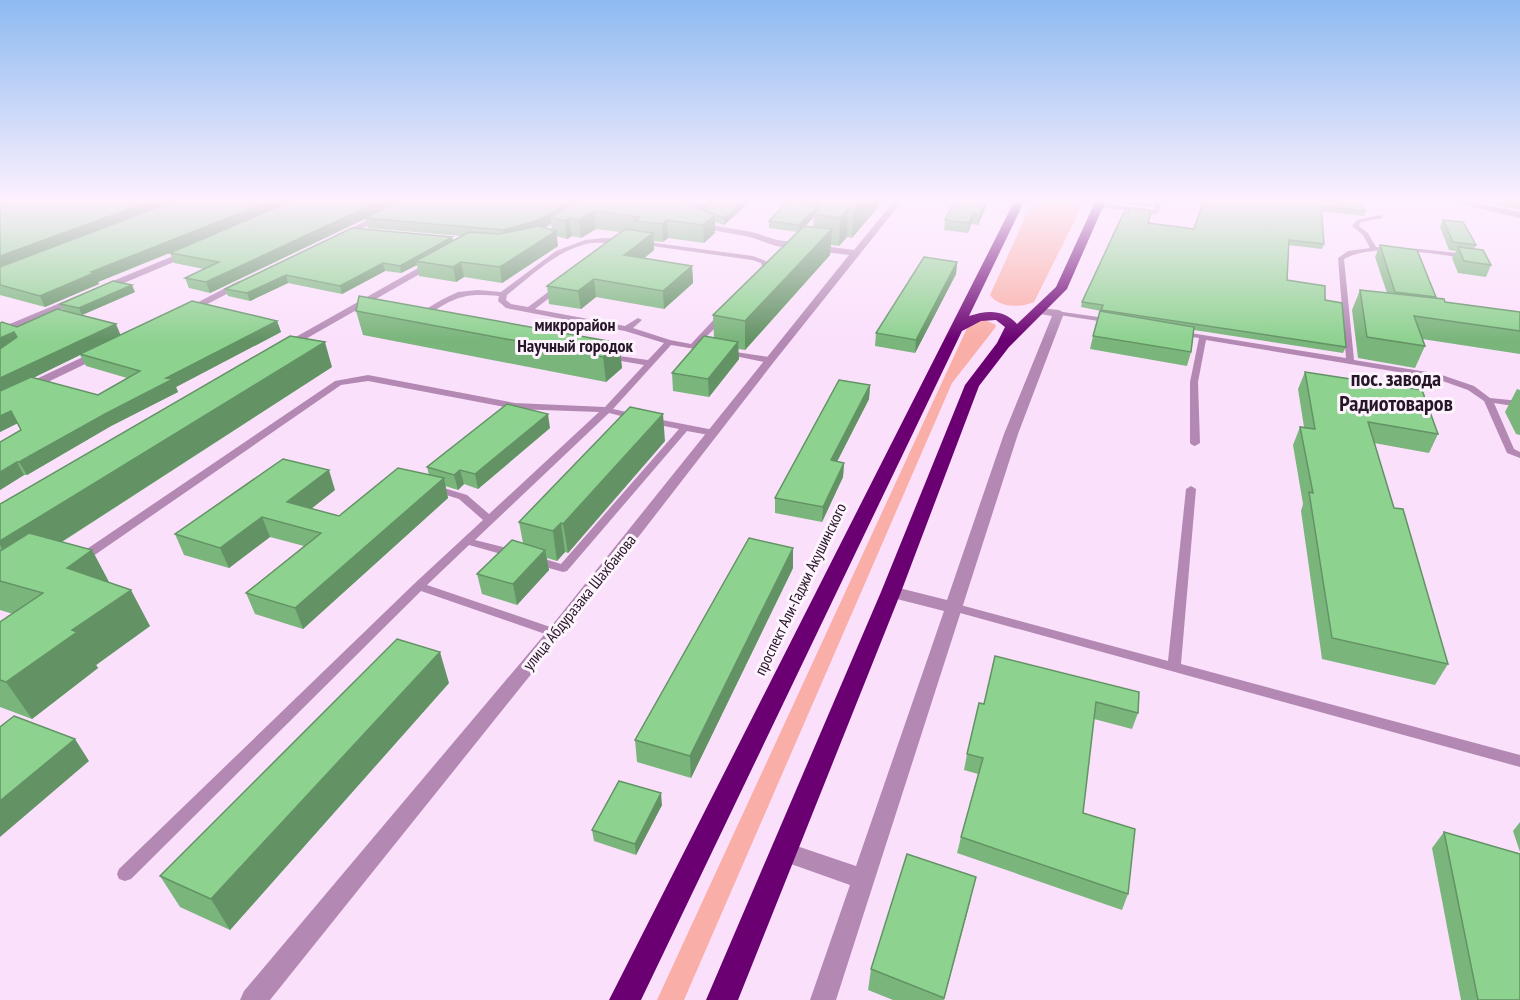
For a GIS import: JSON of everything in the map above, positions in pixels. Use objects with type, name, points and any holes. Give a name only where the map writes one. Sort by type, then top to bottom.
[{"type":"highway","name":"проспект Али-Гаджи Акушинского","points":[[625,1000],[996,247]]},
{"type":"highway","points":[[722,1000],[891,592],[972,385],[1004,344],[1062,287],[1080,247]]},
{"type":"highway","points":[[974,291],[975,298],[993,308],[1040,311]]},
{"type":"highway","points":[[954,332],[969,319],[1002,318],[1008,320],[1012,327],[1004,344]]},
{"type":"street","points":[[0,332],[202,247]]},
{"type":"street","points":[[802,247],[857,253]]},
{"type":"street","name":"улица Абдуразака Шахбанова","points":[[253,1000],[555,633],[769,360],[862,247]]},
{"type":"street","points":[[276,351],[450,253]]},
{"type":"street","points":[[171,319],[256,277]]},
{"type":"street","points":[[824,1000],[1011,434],[1059,313],[1040,311]]},
{"type":"street","points":[[0,401],[107,350]]},
{"type":"street","points":[[891,592],[953,607]]},
{"type":"street","points":[[783,852],[864,879]]},
{"type":"lane","points":[[437,324],[425,322],[424,314],[452,296],[472,291],[503,294],[564,247]]},
{"type":"lane","points":[[665,247],[753,258],[764,262],[767,268],[758,277]]},
{"type":"lane","points":[[1350,361],[1341,258],[1345,254],[1374,249],[1413,250],[1477,257]]},
{"type":"lane","points":[[529,310],[570,277]]},
{"type":"lane","points":[[503,294],[502,301],[509,306],[627,329],[669,342],[769,360]]},
{"type":"lane","points":[[1345,302],[1356,304]]},
{"type":"lane","points":[[693,346],[726,312]]},
{"type":"lane","points":[[1059,313],[1117,322]]},
{"type":"lane","points":[[627,329],[638,320]]},
{"type":"lane","points":[[1171,331],[1456,381],[1488,399],[1520,404]]},
{"type":"lane","points":[[1195,443],[1194,382],[1203,337]]},
{"type":"lane","points":[[125,874],[419,586],[607,410],[669,342]]},
{"type":"lane","points":[[601,355],[648,363]]},
{"type":"lane","points":[[74,563],[338,383],[368,378],[515,406],[607,410],[714,433]]},
{"type":"lane","points":[[1488,399],[1510,451],[1520,456]]},
{"type":"lane","points":[[466,541],[563,568],[685,428]]},
{"type":"lane","points":[[419,484],[463,497],[489,520]]},
{"type":"lane","points":[[1174,667],[1191,489]]},
{"type":"lane","points":[[419,586],[555,633]]},
{"type":"lane","points":[[953,607],[1520,761]]},
{"type":"shaded area","points":[[1012,247],[1062,247],[1034,302],[1017,306],[1004,305],[990,295]]},
{"type":"shaded area","points":[[985,320],[996,325],[995,328],[952,383],[684,1000],[657,1000],[968,326],[974,321]]},
{"type":"building","points":[[0,247],[26,247],[0,256]]},
{"type":"building","points":[[54,247],[155,247],[91,272],[94,273],[40,296],[0,285],[0,267]]},
{"type":"building","points":[[185,247],[282,247],[206,282],[185,278],[219,262],[170,253]]},
{"type":"building","points":[[313,247],[435,247],[400,266],[383,263],[340,286],[286,275],[247,293],[225,289]]},
{"type":"building","points":[[442,247],[532,247],[500,267],[461,262],[453,267],[416,261]]},
{"type":"building","points":[[601,247],[635,247],[624,255],[692,266],[663,291],[594,279],[578,291],[547,286]]},
{"type":"building","points":[[783,247],[815,247],[745,321],[713,315]]},
{"type":"building","points":[[1108,247],[1289,247],[1287,280],[1325,286],[1325,300],[1342,303],[1346,347],[1101,310],[1103,305],[1082,302]]},
{"type":"building","points":[[1381,247],[1417,250],[1436,297],[1395,292]]},
{"type":"building","points":[[1458,247],[1483,250],[1491,265],[1464,261]]},
{"type":"building","points":[[924,257],[957,262],[916,340],[876,333]]},
{"type":"building","points":[[113,281],[132,285],[79,308],[60,304]]},
{"type":"building","points":[[1360,290],[1444,299],[1445,302],[1520,312],[1520,331],[1414,316],[1425,346],[1367,337]]},
{"type":"building","points":[[359,296],[619,343],[603,357],[356,311]]},
{"type":"building","points":[[192,301],[277,321],[166,378],[173,379],[0,472],[0,442],[21,430],[11,411],[0,416],[0,391],[31,377],[98,395],[140,371],[80,354]]},
{"type":"building","points":[[57,309],[116,324],[0,378],[0,349],[17,337],[14,332],[0,338],[0,323],[17,327]]},
{"type":"building","points":[[1100,311],[1194,327],[1191,352],[1093,336]]},
{"type":"building","points":[[290,336],[325,342],[0,541],[0,504]]},
{"type":"building","points":[[704,336],[738,342],[708,379],[672,373]]},
{"type":"building","points":[[1305,372],[1422,390],[1438,434],[1368,422],[1394,508],[1403,509],[1448,664],[1332,638],[1309,492],[1313,493],[1300,427],[1315,429]]},
{"type":"building","points":[[839,380],[870,385],[831,460],[844,463],[823,507],[775,498]]},
{"type":"building","points":[[507,404],[548,414],[475,474],[460,470],[454,475],[427,467]]},
{"type":"building","points":[[630,407],[663,414],[563,524],[561,523],[553,531],[519,522]]},
{"type":"building","points":[[283,459],[329,470],[287,502],[339,516],[398,468],[444,478],[295,608],[246,593],[321,533],[262,517],[220,548],[175,534]]},
{"type":"building","points":[[29,533],[92,550],[67,568],[131,590],[72,630],[77,632],[6,682],[0,680],[0,622],[43,593],[0,581],[0,551]]},
{"type":"building","points":[[749,538],[793,548],[690,756],[635,740]]},
{"type":"building","points":[[512,540],[545,550],[513,584],[477,574]]},
{"type":"building","points":[[397,639],[440,652],[211,899],[160,876]]},
{"type":"building","points":[[995,656],[1139,692],[1138,713],[1096,702],[1083,813],[1135,829],[1128,894],[961,837],[983,758],[967,754],[979,703],[984,704]]},
{"type":"building","points":[[14,716],[75,739],[0,801],[0,727]]},
{"type":"building","points":[[619,781],[661,793],[635,844],[592,830]]},
{"type":"building","points":[[1444,832],[1520,854],[1520,1000],[1478,1000]]},
{"type":"building","points":[[907,854],[976,877],[944,998],[871,969]]},
{"type":"district","name":"микрорайон Научный городок","points":[[575,334]]},
{"type":"district","name":"пос. завода Радиотоваров","points":[[1396,390]]}]
